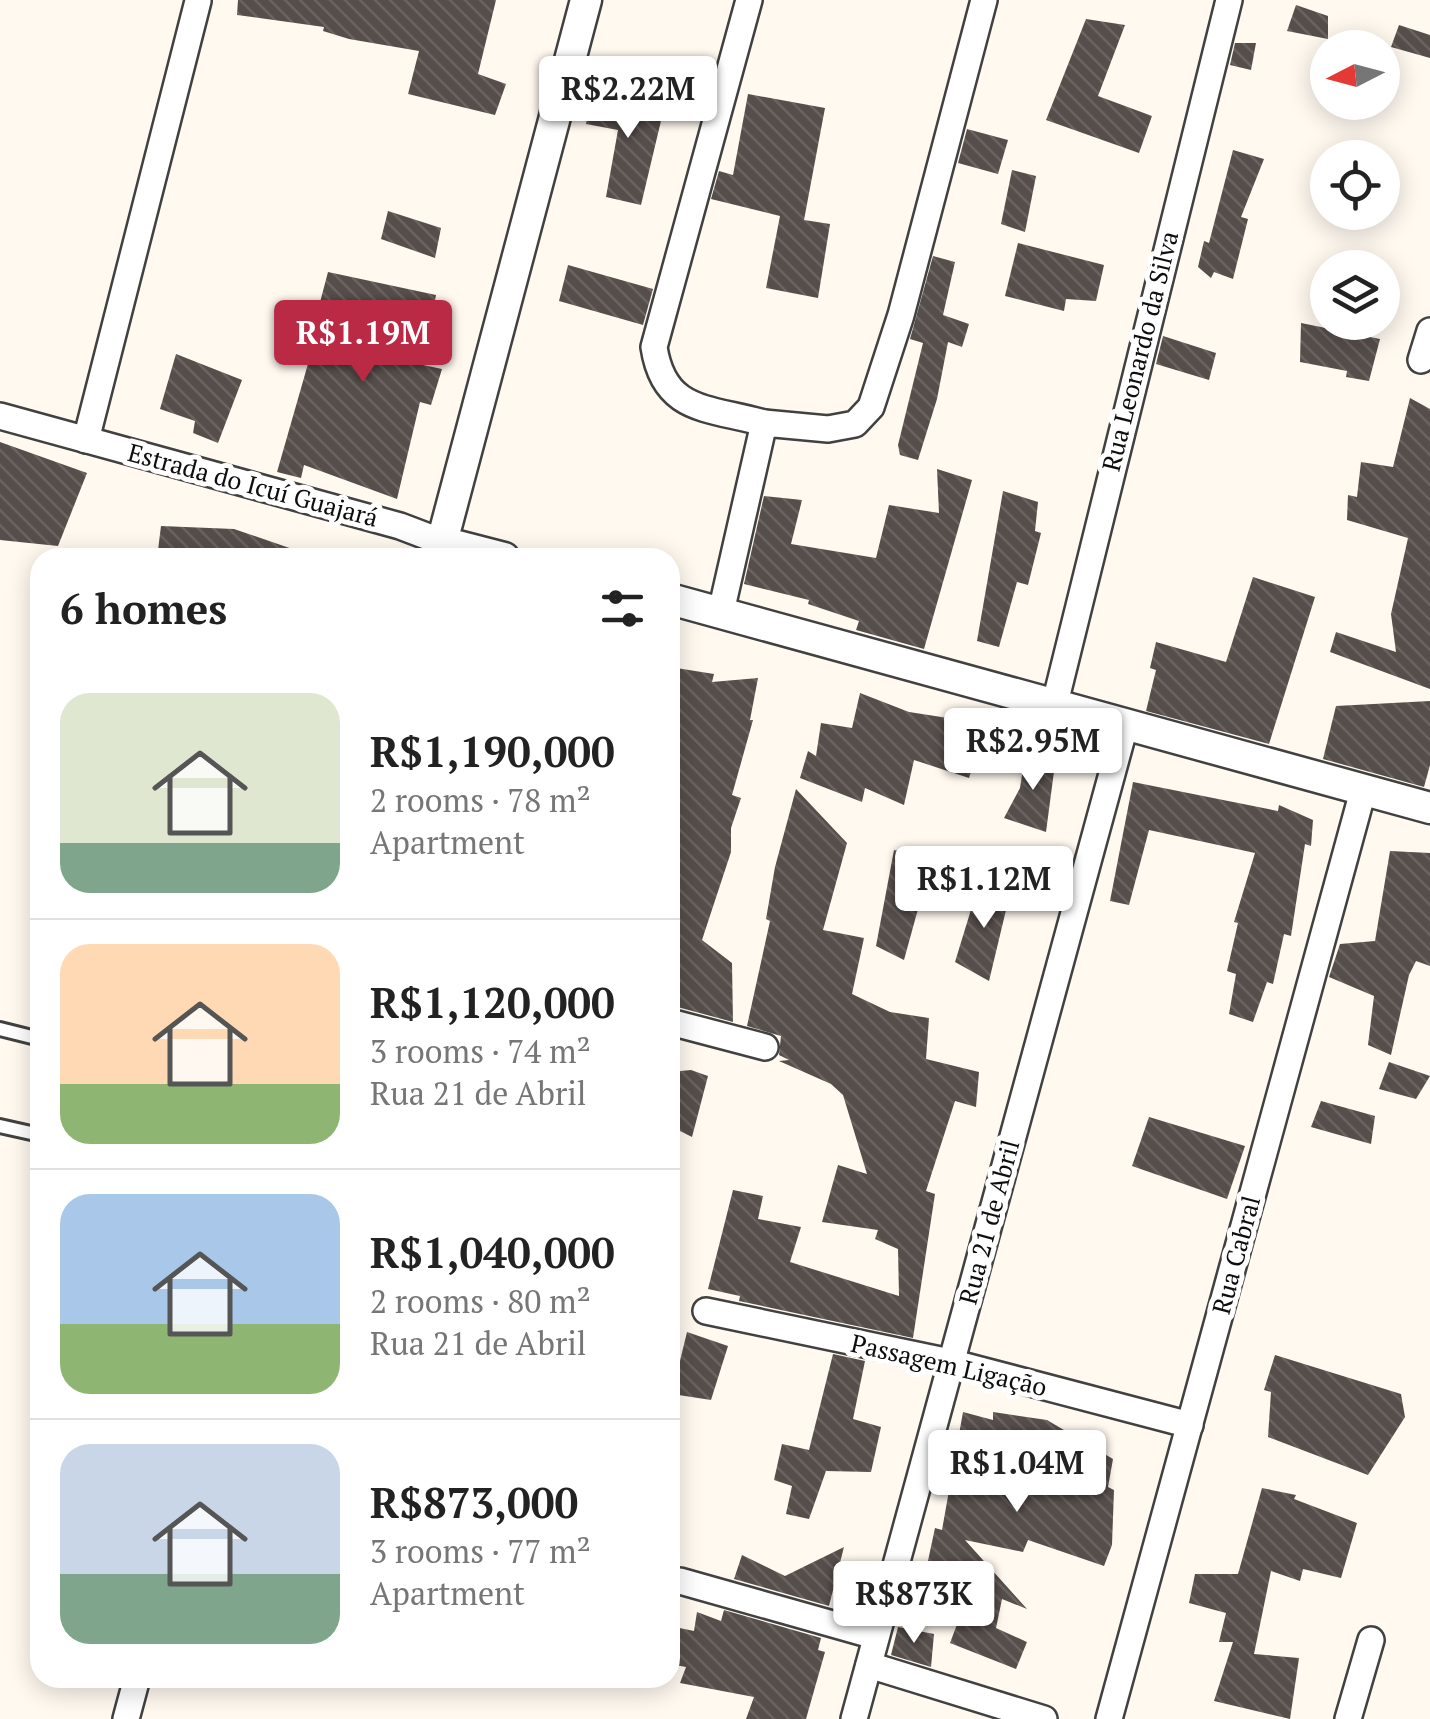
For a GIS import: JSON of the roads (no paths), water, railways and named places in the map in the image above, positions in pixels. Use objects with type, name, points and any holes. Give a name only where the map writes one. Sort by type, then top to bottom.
[{"type":"street","points":[[441,548],[586,0]]},
{"type":"street","points":[[749,0],[654,347],[658,377],[676,398],[764,423],[828,429],[855,424],[871,407],[901,314],[984,0]]},
{"type":"street","name":"Rua Leonardo da Silva","points":[[1055,703],[1229,0]]},
{"type":"street","points":[[86,440],[198,2]]},
{"type":"street","points":[[1421,360],[1430,330]]},
{"type":"street","name":"Estrada do Icuí Guajará","points":[[0,416],[400,526],[437,548]]},
{"type":"street","points":[[721,612],[764,423]]},
{"type":"street","points":[[680,602],[1430,808]]},
{"type":"street","name":"Rua 21 de Abril","points":[[854,1719],[1125,726]]},
{"type":"street","name":"Rua Cabral","points":[[1110,1719],[1363,791]]},
{"type":"street","points":[[680,1025],[765,1047]]},
{"type":"street","name":"Passagem Ligação","points":[[706,1311],[950,1362],[1190,1425]]},
{"type":"street","points":[[680,1581],[875,1636]]},
{"type":"street","points":[[1348,1719],[1371,1640]]},
{"type":"street","points":[[869,1665],[1044,1719]]},
{"type":"street","points":[[126,1719],[134,1688]]},
{"type":"lane","points":[[0,1029],[30,1036]]},
{"type":"lane","points":[[0,1126],[30,1133]]}]
